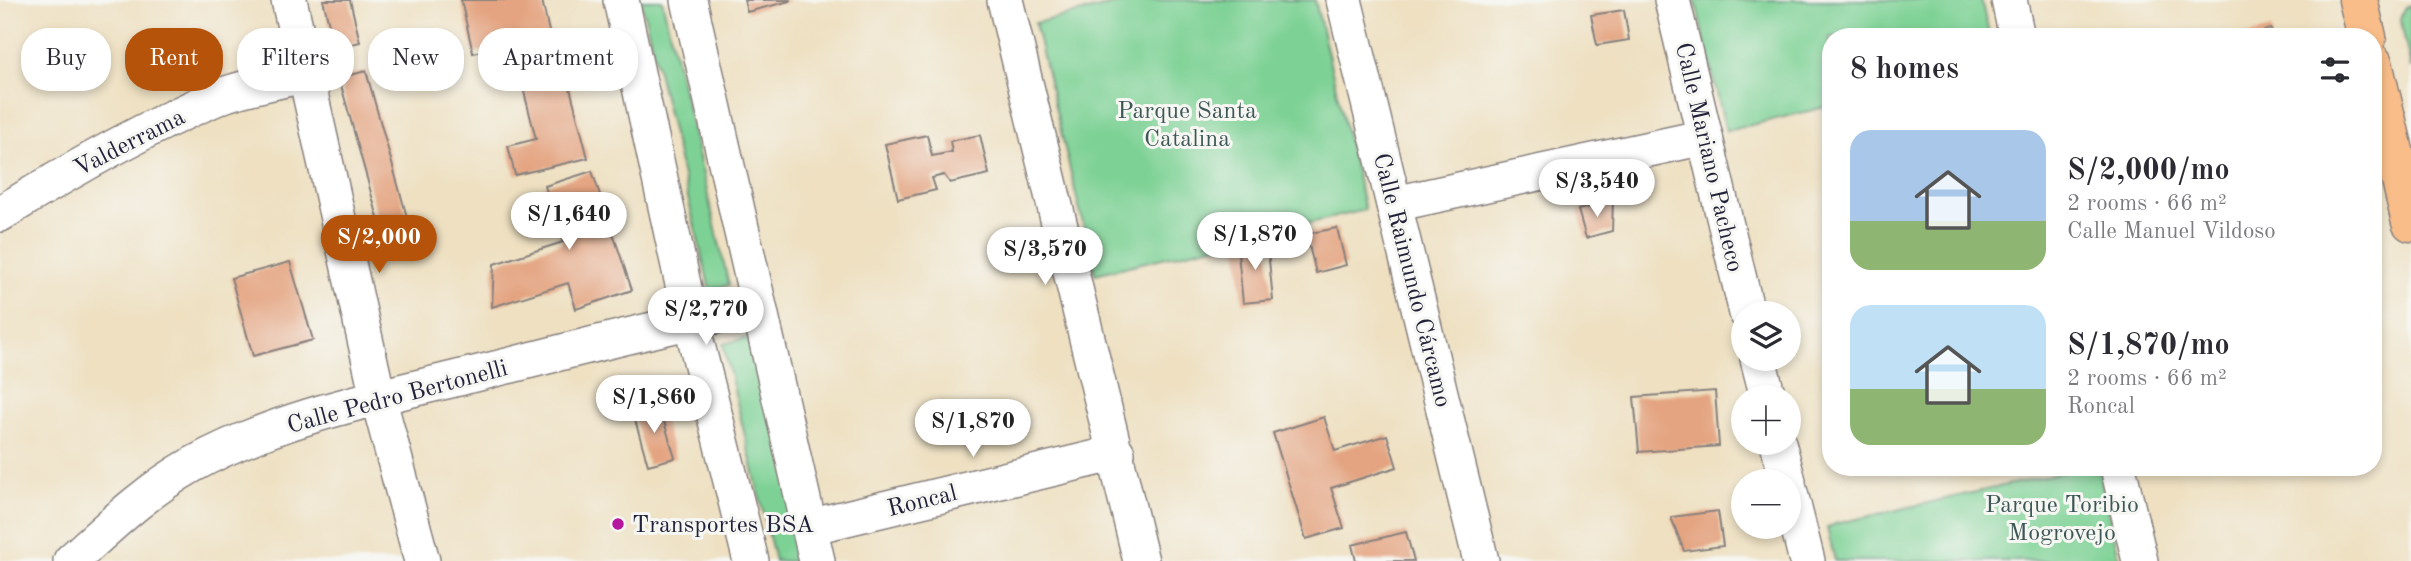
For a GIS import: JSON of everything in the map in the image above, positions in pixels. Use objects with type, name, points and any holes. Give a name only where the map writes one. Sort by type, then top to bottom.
[{"type":"main road","points":[[2382,140],[2411,222]]},
{"type":"street","points":[[289,0],[295,28]]},
{"type":"street","points":[[621,0],[691,321],[751,561]]},
{"type":"street","points":[[689,0],[817,561]]},
{"type":"street","points":[[1006,0],[1141,561]]},
{"type":"street","name":"Calle Raimundo Cárcamo","points":[[1344,0],[1481,561]]},
{"type":"street","name":"Calle Mariano Pacheco","points":[[1672,0],[1744,301]]},
{"type":"street","points":[[2009,0],[2016,28]]},
{"type":"street","name":"Valderrama","points":[[0,214],[118,145],[220,96],[240,91]]},
{"type":"street","points":[[310,91],[378,397],[422,561]]},
{"type":"street","points":[[1394,204],[1705,136]]},
{"type":"street","name":"Calle Pedro Bertonelli","points":[[71,561],[146,494],[192,465],[240,441],[305,417],[378,397],[758,307]]},
{"type":"street","name":"Roncal","points":[[809,527],[1116,453]]},
{"type":"street","points":[[2120,476],[2140,561]]},
{"type":"street","points":[[1801,536],[1807,561]]},
{"type":"green space","points":[[641,0],[662,0],[729,285],[710,290]]},
{"type":"green space","name":"Parque Santa Catalina","points":[[1134,0],[1315,0],[1365,210],[1095,274],[1035,23]]},
{"type":"green space","points":[[1695,0],[1981,0],[1988,28],[1822,28],[1822,108],[1726,131]]},
{"type":"green space","points":[[2411,5],[2411,68],[2400,18],[2406,7]]},
{"type":"green space","points":[[755,336],[809,561],[775,561],[723,344]]},
{"type":"green space","name":"Parque Toribio Mogrovejo","points":[[2046,476],[2100,476],[2120,561],[1835,561],[1827,528]]},
{"type":"building","points":[[323,0],[350,0],[360,42],[354,43],[354,28],[330,28]]},
{"type":"building","points":[[461,0],[542,0],[548,28],[478,28],[478,52],[473,53]]},
{"type":"building","points":[[744,0],[790,0],[790,1],[747,12]]},
{"type":"building","points":[[1624,10],[1629,40],[1597,45],[1591,15]]},
{"type":"building","points":[[366,71],[368,91],[372,91],[407,217],[380,225],[343,91],[354,91],[354,74]]},
{"type":"building","points":[[524,91],[571,91],[588,158],[515,175],[508,146],[536,139]]},
{"type":"building","points":[[927,135],[932,156],[952,152],[950,141],[980,135],[989,174],[950,183],[944,175],[932,178],[936,190],[898,199],[885,144]]},
{"type":"building","points":[[592,171],[632,290],[576,309],[568,283],[492,307],[494,264],[563,242],[545,186]]},
{"type":"building","points":[[1613,200],[1612,231],[1586,238],[1578,210]]},
{"type":"building","points":[[1337,228],[1346,265],[1316,273],[1306,234]]},
{"type":"building","points":[[1267,240],[1273,300],[1243,303],[1237,243]]},
{"type":"building","points":[[290,262],[313,340],[253,356],[231,278]]},
{"type":"building","points":[[1715,391],[1719,446],[1639,452],[1634,397]]},
{"type":"building","points":[[659,405],[675,458],[648,465],[633,413]]},
{"type":"building","points":[[1324,417],[1335,451],[1387,435],[1397,467],[1331,488],[1344,528],[1306,539],[1273,433]]},
{"type":"building","points":[[1718,511],[1723,546],[1684,551],[1671,517]]},
{"type":"building","points":[[1406,532],[1414,561],[1356,561],[1352,545]]},
{"type":"place","name":"Transportes BSA","points":[[618,524]]}]
